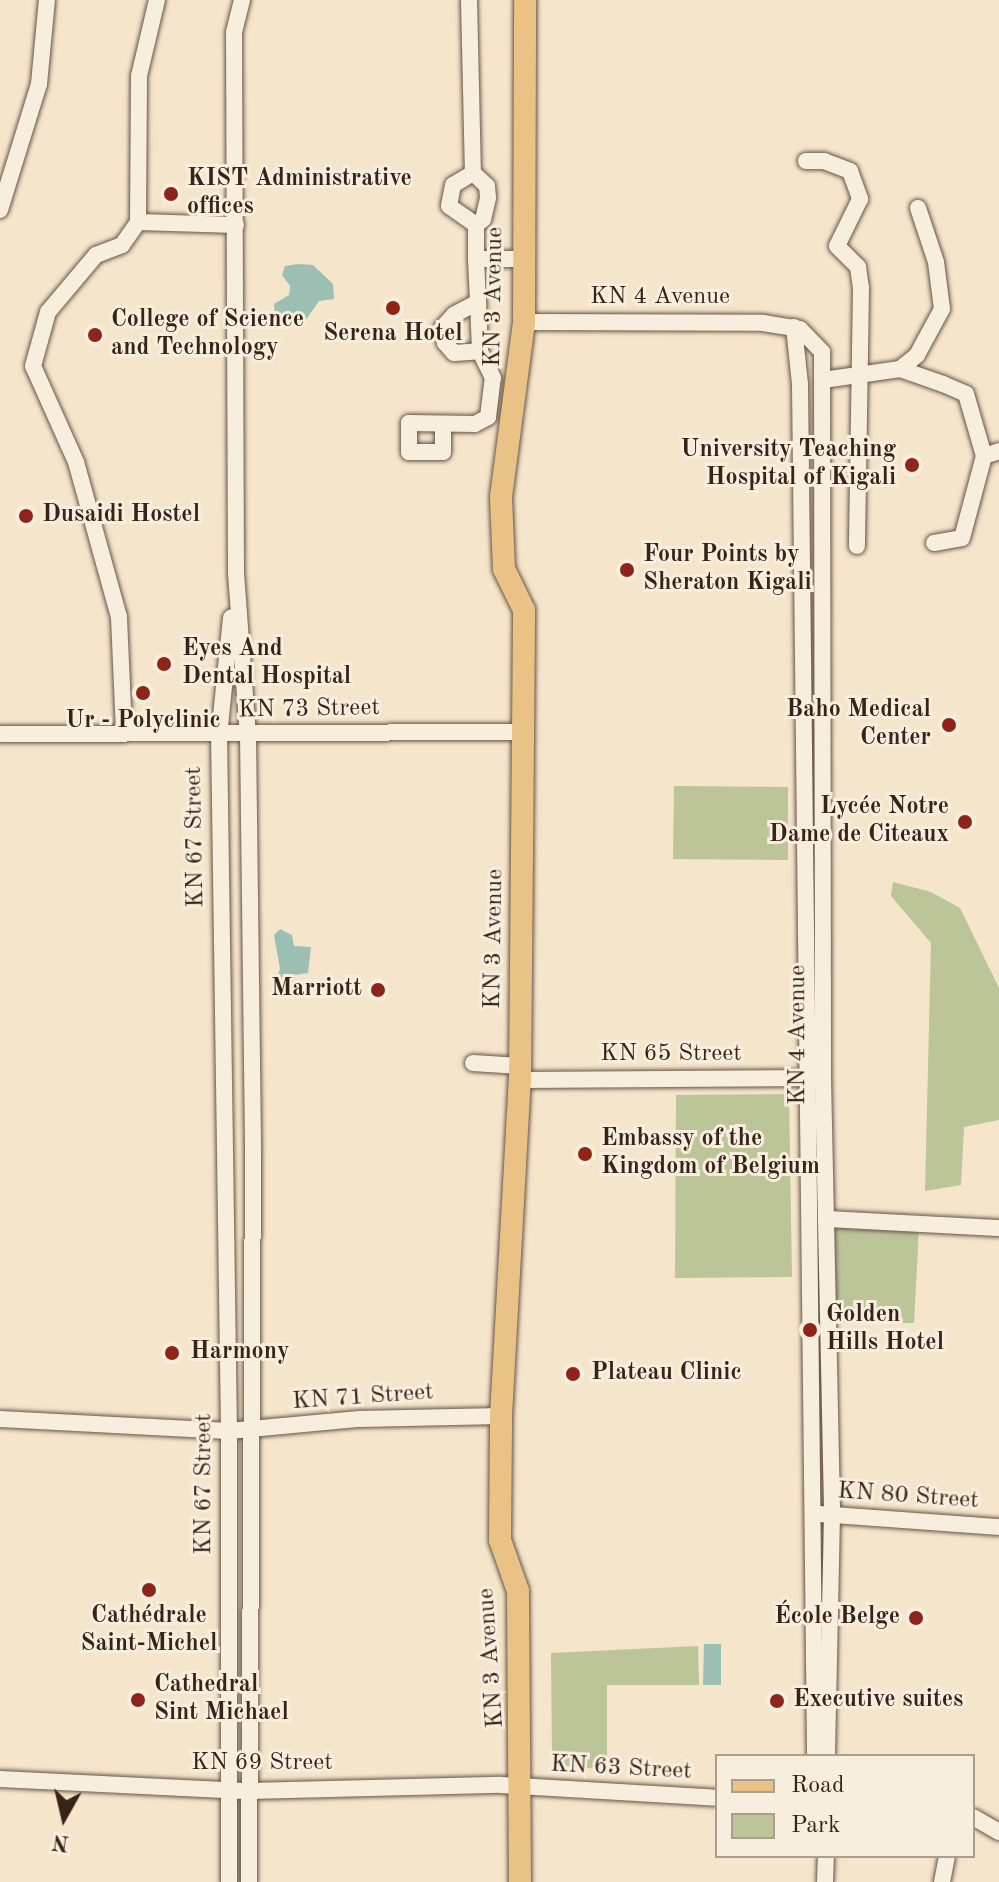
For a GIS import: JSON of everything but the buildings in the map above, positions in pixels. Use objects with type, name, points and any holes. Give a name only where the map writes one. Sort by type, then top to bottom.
[{"type":"main road","name":"KN 3 Avenue","points":[[520,1882],[523,1790],[518,1591],[500,1540],[501,1416],[520,1073],[524,610],[504,569],[501,497],[513,437],[524,322],[525,0]]},
{"type":"street","points":[[0,210],[39,84],[47,0]]},
{"type":"street","points":[[124,732],[119,617],[76,462],[33,366],[48,312],[96,255],[122,245],[138,222],[139,76],[157,0]]},
{"type":"street","points":[[236,573],[234,33],[242,0]]},
{"type":"street","points":[[443,424],[475,424],[488,417],[493,378],[480,351],[476,225],[488,198],[487,186],[473,173],[469,0]]},
{"type":"street","points":[[806,161],[824,161],[850,171],[860,199],[837,246],[858,267],[857,546]]},
{"type":"street","points":[[473,173],[453,185],[449,206],[476,225]]},
{"type":"street","points":[[900,369],[917,355],[942,309],[936,262],[918,208]]},
{"type":"street","points":[[138,222],[236,225]]},
{"type":"street","points":[[476,259],[522,259]]},
{"type":"street","points":[[478,302],[454,315],[442,328],[445,343],[454,353],[480,351]]},
{"type":"street","name":"KN 4 Avenue","points":[[524,322],[727,322],[794,327],[822,352],[823,1078],[832,1515],[827,1754]]},
{"type":"street","name":"KN 4 Avenue","points":[[794,327],[800,384],[803,956],[814,1514],[815,1754]]},
{"type":"street","points":[[823,380],[900,369],[966,394],[992,453],[962,538],[934,543]]},
{"type":"street","name":"KN 67 Street","points":[[236,573],[248,735],[253,1431],[249,1882]]},
{"type":"street","name":"KN 67 Street","points":[[229,1882],[229,1431],[219,736],[236,573]]},
{"type":"street","name":"KN 73 Street","points":[[0,734],[124,732],[219,736],[523,732]]},
{"type":"street","points":[[803,956],[822,956]]},
{"type":"street","name":"KN 65 Street","points":[[473,1063],[520,1073],[823,1078]]},
{"type":"street","points":[[826,1219],[999,1228]]},
{"type":"street","name":"KN 71 Street","points":[[0,1419],[253,1431],[359,1419],[501,1416]]},
{"type":"street","name":"KN 80 Street","points":[[814,1514],[999,1527]]},
{"type":"street","name":"KN 69 Street","points":[[0,1779],[249,1791],[501,1785],[523,1790]]},
{"type":"street","name":"KN 63 Street","points":[[523,1790],[715,1798]]},
{"type":"street","points":[[975,1818],[999,1832]]},
{"type":"street","points":[[815,1858],[815,1882]]},
{"type":"street","points":[[825,1882],[826,1858]]},
{"type":"street","points":[[942,1882],[947,1858]]},
{"type":"green space","points":[[674,786],[788,787],[788,860],[673,859]]},
{"type":"green space","points":[[893,882],[931,892],[960,908],[999,988],[999,1120],[964,1127],[961,1185],[925,1191],[931,943],[891,896]]},
{"type":"green space","points":[[789,1094],[792,1277],[675,1278],[676,1095]]},
{"type":"green space","points":[[835,1224],[919,1227],[914,1323],[836,1323]]},
{"type":"green space","points":[[698,1646],[699,1685],[607,1685],[607,1770],[558,1765],[552,1758],[551,1653]]},
{"type":"water","points":[[313,265],[333,284],[334,299],[319,301],[303,324],[293,325],[275,314],[274,304],[289,295],[290,286],[282,275],[285,266]]},
{"type":"water","points":[[280,929],[292,935],[294,946],[311,947],[308,973],[295,975],[293,994],[286,998],[271,992],[280,969],[274,935]]},
{"type":"water","points":[[704,1644],[721,1644],[721,1685],[703,1685]]},
{"type":"place","name":"KIST Administrative offices","points":[[171,194]]},
{"type":"place","name":"Serena Hotel","points":[[393,308]]},
{"type":"place","name":"College of Science and Technology","points":[[95,335]]},
{"type":"place","name":"University Teaching Hospital of Kigali","points":[[912,465]]},
{"type":"place","name":"Dusaidi Hostel","points":[[26,516]]},
{"type":"place","name":"Four Points by Sheraton Kigali","points":[[627,570]]},
{"type":"place","name":"Eyes And Dental Hospital","points":[[164,664]]},
{"type":"place","name":"Ur - Polyclinic","points":[[143,693]]},
{"type":"place","name":"Baho Medical Center","points":[[949,725]]},
{"type":"place","name":"Lycée Notre Dame de Citeaux","points":[[965,822]]},
{"type":"place","name":"Marriott","points":[[378,990]]},
{"type":"place","name":"Embassy of the Kingdom of Belgium","points":[[585,1154]]},
{"type":"place","name":"Golden Hills Hotel","points":[[810,1330]]},
{"type":"place","name":"Harmony","points":[[172,1353]]},
{"type":"place","name":"Plateau Clinic","points":[[573,1374]]},
{"type":"place","name":"Cathédrale Saint-Michel","points":[[149,1590]]},
{"type":"place","name":"École Belge","points":[[916,1618]]},
{"type":"place","name":"Cathedral Sint Michael","points":[[138,1700]]},
{"type":"place","name":"Executive suites","points":[[777,1701]]}]
